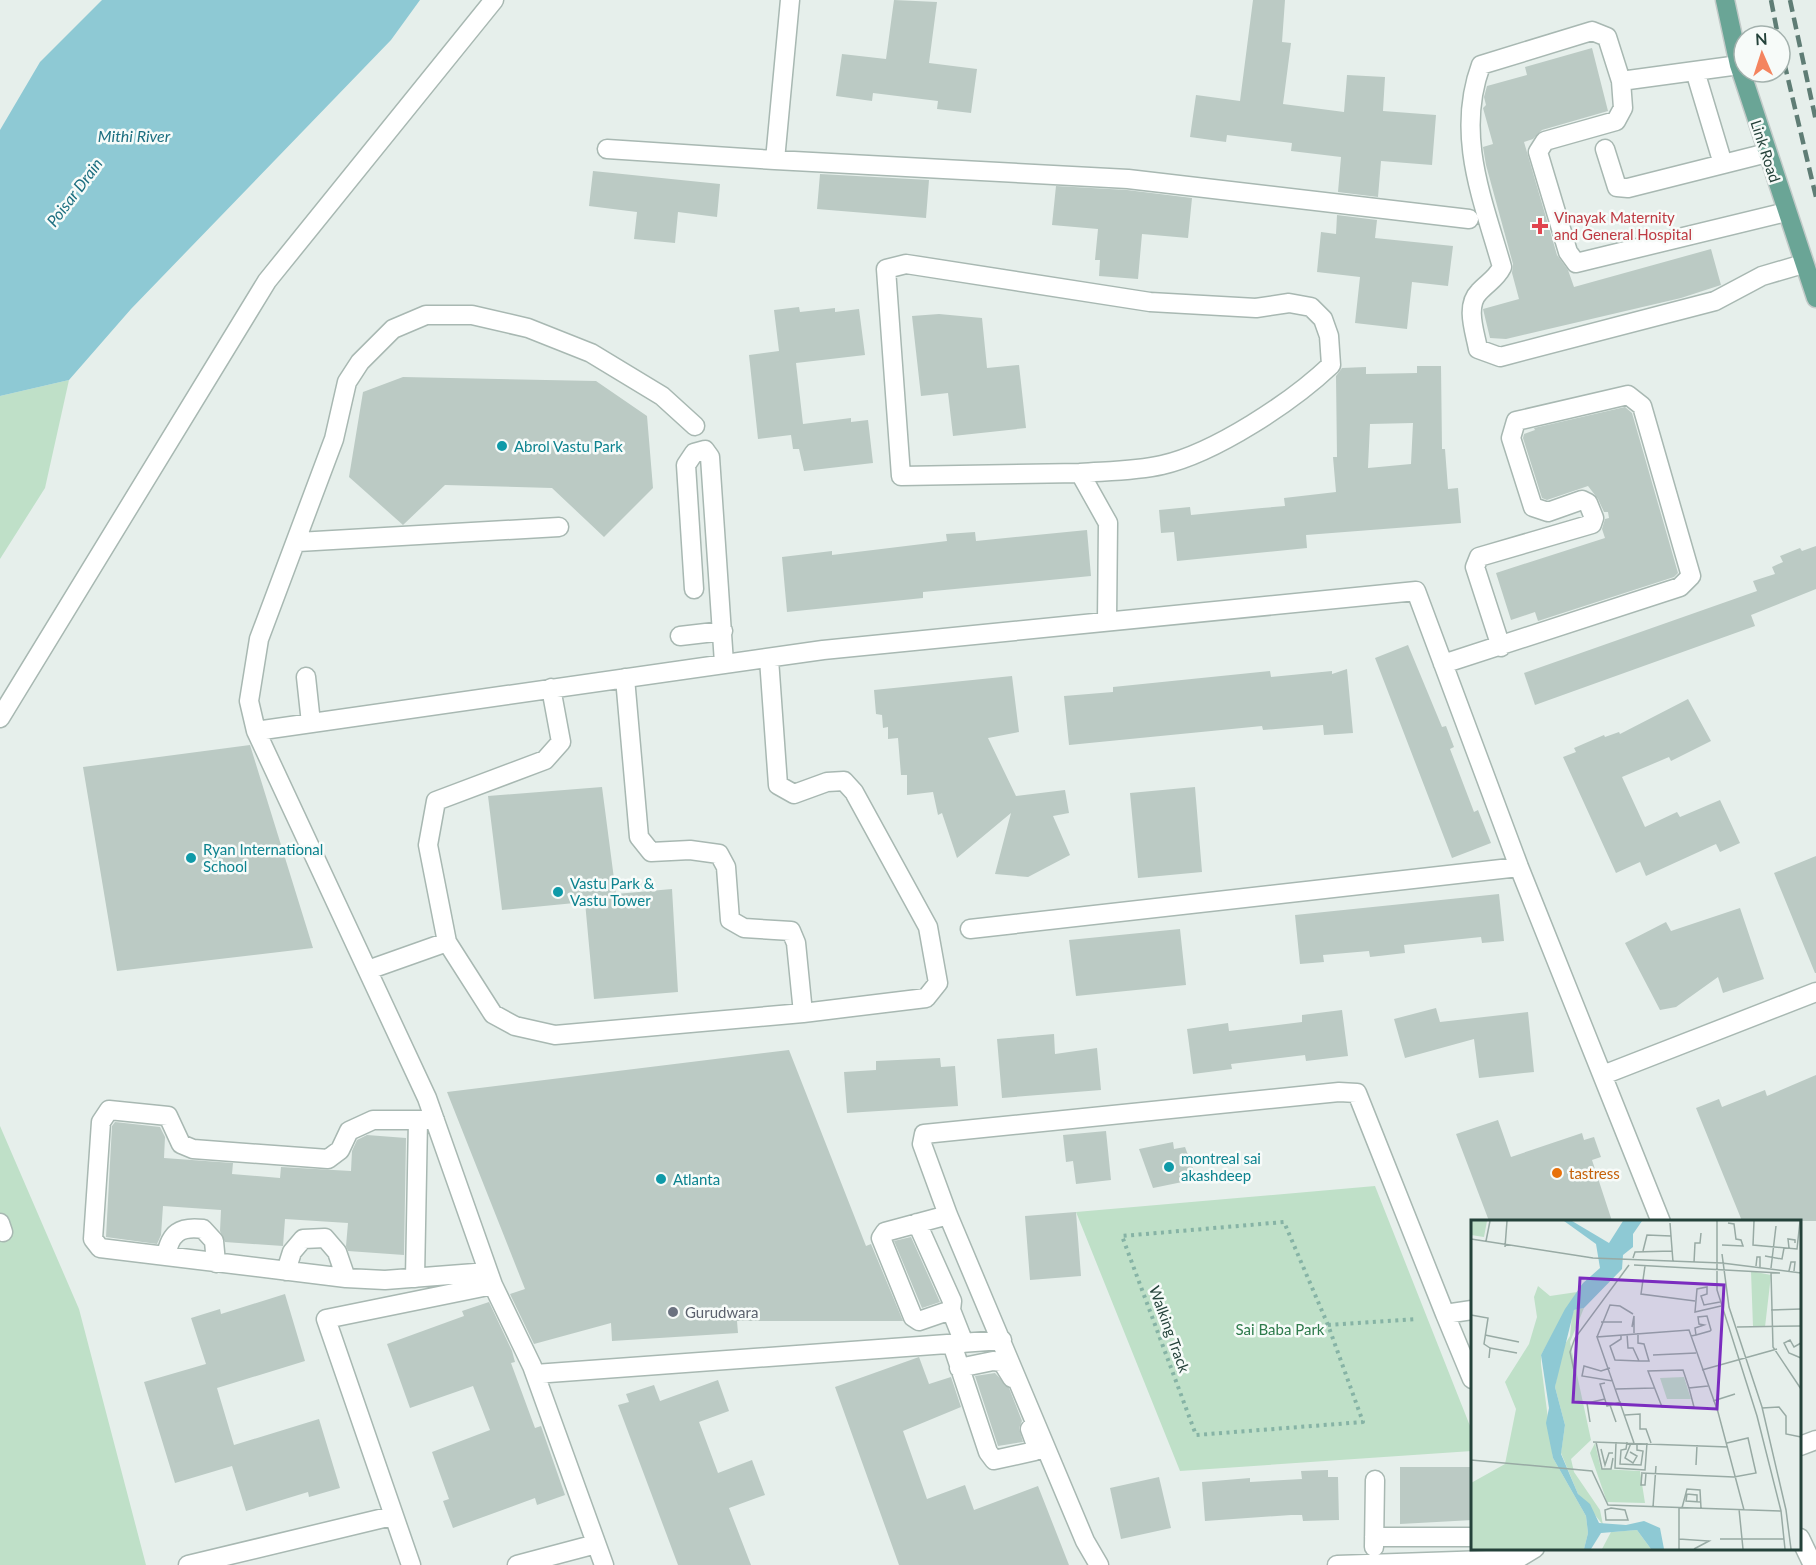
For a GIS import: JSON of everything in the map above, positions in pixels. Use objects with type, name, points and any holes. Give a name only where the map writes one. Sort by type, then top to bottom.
[{"type":"main road","name":"Link Road","points":[[1725,0],[1732,32]]},
{"type":"main road","name":"Link Road","points":[[1745,84],[1816,298]]},
{"type":"street","points":[[0,718],[267,281],[494,0]]},
{"type":"street","points":[[775,160],[790,0]]},
{"type":"street","points":[[1786,212],[1576,262],[1568,252],[1538,152],[1545,141],[1616,121],[1623,108],[1621,81],[1607,37],[1592,31],[1481,65],[1473,86],[1469,144],[1472,165],[1502,267],[1495,279],[1477,293],[1471,310],[1478,349],[1500,357],[1715,302],[1762,276],[1803,264]]},
{"type":"street","points":[[1621,81],[1732,66]]},
{"type":"street","points":[[1695,71],[1723,164]]},
{"type":"street","points":[[607,149],[1128,179],[1469,219]]},
{"type":"street","points":[[1605,149],[1617,187],[1628,188],[1767,153]]},
{"type":"street","points":[[906,264],[1150,302],[1256,308],[1289,303],[1311,307],[1323,319],[1329,336],[1331,364],[1279,406],[1209,448],[1162,465],[1080,473],[902,476],[886,269],[906,264]]},
{"type":"street","points":[[604,1565],[535,1374],[491,1279],[368,970],[256,731],[249,701],[259,639],[298,542],[334,439],[348,382],[360,362],[393,329],[426,315],[472,315],[528,328],[591,352],[662,396],[695,426]]},
{"type":"street","points":[[1443,664],[1501,647],[1680,587],[1691,576],[1642,406],[1628,395],[1516,421],[1511,438],[1533,507],[1548,512],[1582,500],[1588,503],[1594,518],[1592,524],[1479,557],[1475,567],[1501,647]]},
{"type":"street","points":[[694,589],[686,465],[694,453],[705,450],[710,457],[724,663]]},
{"type":"street","points":[[1080,473],[1108,522],[1107,620]]},
{"type":"street","points":[[298,542],[559,527]]},
{"type":"street","points":[[256,731],[823,650],[1416,591],[1519,867],[1661,1220]]},
{"type":"street","points":[[683,669],[680,634],[723,631]]},
{"type":"street","points":[[551,688],[561,742],[545,760],[436,801],[428,845],[447,942],[493,1014],[515,1026],[555,1035],[926,998],[938,983],[928,927],[854,792],[844,781],[827,782],[794,794],[778,785],[769,659]]},
{"type":"street","points":[[306,677],[311,723]]},
{"type":"street","points":[[625,678],[639,837],[651,852],[690,850],[719,854],[726,867],[730,920],[744,928],[791,932],[796,943],[803,1012]]},
{"type":"street","points":[[970,929],[1519,867]]},
{"type":"street","points":[[368,970],[447,942]]},
{"type":"street","points":[[1603,1075],[1816,992]]},
{"type":"street","points":[[916,1223],[950,1301],[958,1343],[959,1368],[988,1452],[994,1460],[1035,1451],[1037,1448],[1025,1403],[1002,1340],[948,1215],[922,1144],[924,1134],[1339,1092],[1357,1093],[1471,1374]]},
{"type":"street","points":[[427,1120],[373,1120],[350,1131],[340,1150],[328,1159],[193,1149],[181,1144],[168,1116],[109,1110],[101,1122],[93,1239],[100,1248],[346,1278],[491,1279]]},
{"type":"street","points":[[415,1278],[427,1120]]},
{"type":"street","points":[[948,1215],[885,1232],[881,1238],[913,1317],[919,1321],[978,1283]]},
{"type":"street","points":[[166,1256],[168,1243],[177,1230],[190,1227],[203,1229],[214,1241],[216,1263]]},
{"type":"street","points":[[286,1271],[292,1252],[303,1239],[325,1238],[337,1252],[346,1278]]},
{"type":"street","points":[[411,1565],[392,1516],[326,1319],[491,1279]]},
{"type":"street","points":[[1445,1314],[1471,1310]]},
{"type":"street","points":[[535,1374],[1002,1340]]},
{"type":"street","points":[[959,1368],[993,1361],[1002,1362],[1007,1366],[1085,1541],[1099,1565]]},
{"type":"street","points":[[1801,1446],[1816,1440]]},
{"type":"street","points":[[1373,1564],[1375,1480]]},
{"type":"street","points":[[188,1565],[392,1516]]},
{"type":"street","points":[[1374,1537],[1471,1537]]},
{"type":"street","points":[[1801,1540],[1813,1565]]},
{"type":"street","points":[[517,1565],[596,1544]]},
{"type":"street","points":[[1337,1565],[1504,1554],[1517,1559],[1532,1550]]},
{"type":"path","name":"Walking Track","points":[[1284,1222],[1328,1325],[1363,1422],[1196,1435],[1122,1236],[1284,1222]]},
{"type":"path","points":[[1328,1325],[1417,1319]]},
{"type":"green space","points":[[69,380],[45,488],[0,559],[0,396]]},
{"type":"green space","points":[[0,1126],[79,1309],[146,1565],[0,1565]]},
{"type":"green space","name":"Sai Baba Park","points":[[1375,1186],[1471,1428],[1471,1451],[1180,1471],[1076,1212]]},
{"type":"water","name":"Mithi River","points":[[102,0],[420,0],[391,40],[131,309],[69,380],[0,396],[0,130],[40,62]]},
{"type":"building","points":[[894,0],[937,2],[929,63],[977,69],[971,113],[937,109],[938,101],[873,93],[872,101],[836,96],[842,54],[886,59]]},
{"type":"building","points":[[1253,0],[1285,0],[1282,42],[1291,43],[1283,104],[1344,112],[1347,75],[1385,77],[1383,111],[1436,115],[1432,165],[1381,161],[1378,197],[1338,192],[1341,157],[1291,151],[1292,143],[1227,135],[1226,142],[1190,137],[1196,95],[1240,101]]},
{"type":"building","points":[[1592,48],[1608,111],[1542,130],[1533,139],[1524,142],[1557,255],[1568,270],[1574,287],[1711,249],[1721,285],[1681,298],[1506,339],[1490,338],[1483,309],[1519,299],[1512,273],[1513,264],[1483,147],[1493,144],[1483,108],[1486,105],[1484,97],[1487,86],[1527,75],[1525,67]]},
{"type":"building","points":[[593,171],[720,184],[717,217],[678,212],[675,243],[634,239],[637,212],[589,206]]},
{"type":"building","points":[[820,174],[929,180],[926,218],[817,209]]},
{"type":"building","points":[[1056,186],[1127,190],[1192,198],[1188,238],[1142,234],[1138,279],[1099,276],[1100,260],[1095,260],[1098,229],[1052,225]]},
{"type":"building","points":[[1337,215],[1377,220],[1375,238],[1453,246],[1448,286],[1412,282],[1407,329],[1355,323],[1360,277],[1317,272],[1321,232],[1336,234]]},
{"type":"building","points":[[799,307],[800,312],[835,308],[835,312],[859,309],[865,355],[796,363],[803,424],[851,418],[851,422],[868,420],[873,463],[804,471],[799,449],[793,449],[791,435],[758,439],[749,355],[779,351],[774,310]]},
{"type":"building","points":[[939,314],[982,318],[987,368],[1019,365],[1026,428],[953,436],[948,393],[921,396],[912,316]]},
{"type":"building","points":[[1417,366],[1441,366],[1442,449],[1445,449],[1448,489],[1458,488],[1461,523],[1306,535],[1307,548],[1177,561],[1174,532],[1161,533],[1159,510],[1190,507],[1191,515],[1285,506],[1284,498],[1336,492],[1333,457],[1337,457],[1336,376],[1342,368],[1366,367],[1366,374],[1417,373]],"holes":[[[1413,423],[1411,464],[1368,468],[1370,424]]]},
{"type":"building","name":"Abrol Vastu Park","points":[[403,377],[596,381],[647,416],[653,488],[604,537],[552,488],[445,485],[403,525],[349,477],[363,392]]},
{"type":"building","points":[[1625,407],[1632,413],[1678,573],[1674,577],[1538,621],[1535,612],[1511,620],[1496,573],[1605,538],[1602,529],[1605,519],[1609,518],[1608,512],[1604,512],[1588,486],[1547,500],[1542,498],[1523,438],[1524,434],[1535,430],[1534,428]]},
{"type":"building","points":[[1087,530],[1091,576],[923,592],[923,598],[787,612],[782,557],[832,551],[832,555],[947,541],[946,534],[975,532],[976,541]]},
{"type":"building","points":[[1816,546],[1816,589],[1751,615],[1755,626],[1535,705],[1524,673],[1757,591],[1753,581],[1775,574],[1772,567],[1783,562],[1780,556],[1800,548],[1802,551]]},
{"type":"building","points":[[1408,645],[1442,727],[1446,726],[1454,747],[1450,749],[1474,812],[1478,810],[1491,843],[1452,858],[1375,658]]},
{"type":"building","points":[[1347,669],[1353,733],[1324,735],[1323,725],[1263,730],[1262,726],[1069,745],[1064,696],[1113,692],[1113,687],[1270,671],[1271,677],[1332,671],[1332,674]]},
{"type":"building","points":[[1012,676],[1019,732],[988,738],[1016,796],[1065,790],[1069,813],[1053,816],[1070,855],[1028,877],[995,874],[1011,813],[957,858],[942,813],[938,815],[933,792],[907,795],[907,775],[901,775],[898,738],[888,739],[888,727],[883,728],[882,715],[876,714],[874,690]]},
{"type":"building","points":[[1688,699],[1711,741],[1671,761],[1669,757],[1622,777],[1645,827],[1677,812],[1680,817],[1720,800],[1740,843],[1720,852],[1716,844],[1646,876],[1640,862],[1616,873],[1563,757],[1576,752],[1574,748],[1604,735],[1605,737],[1619,732],[1620,734]]},
{"type":"building","name":"Ryan International School","points":[[250,745],[313,948],[117,971],[83,767]]},
{"type":"building","name":"Vastu Park & Vastu Tower","points":[[602,787],[616,894],[672,889],[678,992],[594,999],[585,902],[502,910],[488,796]]},
{"type":"building","points":[[1195,787],[1202,872],[1138,878],[1130,793]]},
{"type":"building","points":[[1816,856],[1816,973],[1815,973],[1774,873]]},
{"type":"building","points":[[1499,894],[1504,941],[1482,943],[1481,937],[1404,945],[1405,953],[1370,957],[1369,951],[1323,955],[1324,962],[1300,964],[1295,915]]},
{"type":"building","points":[[1740,908],[1764,979],[1723,993],[1718,977],[1676,1007],[1660,1010],[1625,943],[1666,922],[1671,931]]},
{"type":"building","points":[[1180,929],[1186,985],[1076,996],[1069,940]]},
{"type":"building","points":[[1436,1008],[1440,1022],[1528,1012],[1534,1072],[1479,1078],[1474,1039],[1405,1058],[1394,1019]]},
{"type":"building","points":[[1342,1010],[1348,1056],[1306,1061],[1305,1055],[1231,1064],[1232,1069],[1193,1074],[1187,1029],[1228,1023],[1229,1031],[1302,1022],[1302,1015]]},
{"type":"building","points":[[1054,1034],[1055,1054],[1097,1048],[1101,1090],[1002,1098],[997,1039]]},
{"type":"building","name":"Atlanta","points":[[789,1050],[866,1246],[871,1244],[903,1321],[737,1321],[738,1333],[612,1341],[611,1323],[534,1344],[510,1294],[525,1289],[447,1092]]},
{"type":"building","points":[[940,1058],[941,1067],[955,1066],[958,1106],[847,1113],[844,1072],[876,1070],[876,1061]]},
{"type":"building","points":[[1816,1075],[1816,1221],[1742,1220],[1696,1108],[1719,1099],[1722,1107],[1765,1090],[1767,1096]]},
{"type":"building","points":[[1498,1120],[1511,1157],[1582,1133],[1584,1140],[1594,1137],[1601,1157],[1592,1160],[1612,1220],[1489,1220],[1456,1134]]},
{"type":"building","points":[[115,1122],[160,1127],[165,1137],[164,1158],[233,1163],[232,1174],[280,1178],[281,1167],[351,1171],[352,1151],[357,1140],[367,1135],[406,1138],[404,1255],[348,1251],[346,1246],[348,1223],[285,1219],[283,1246],[225,1242],[220,1231],[221,1210],[163,1206],[161,1235],[157,1244],[106,1237],[112,1126]]},
{"type":"building","points":[[1106,1131],[1111,1180],[1076,1184],[1073,1161],[1066,1162],[1063,1135]]},
{"type":"building","name":"montreal sai akashdeep","points":[[1173,1142],[1174,1149],[1185,1147],[1197,1179],[1153,1188],[1139,1149]]},
{"type":"building","points":[[1076,1212],[1081,1276],[1030,1280],[1025,1216]]},
{"type":"building","points":[[911,1237],[940,1302],[922,1308],[894,1241]]},
{"type":"building","points":[[285,1294],[305,1361],[217,1388],[234,1445],[319,1419],[340,1488],[309,1497],[308,1492],[246,1511],[232,1466],[175,1483],[144,1382],[206,1364],[191,1318],[220,1309],[221,1314]]},
{"type":"building","points":[[489,1302],[512,1351],[515,1362],[511,1363],[535,1428],[541,1426],[565,1495],[537,1505],[535,1498],[453,1528],[443,1501],[449,1499],[432,1452],[490,1430],[473,1386],[410,1408],[387,1344],[464,1316],[462,1311]]},
{"type":"building","points":[[919,1357],[929,1384],[951,1377],[961,1407],[903,1431],[927,1499],[965,1485],[974,1510],[1038,1486],[1069,1565],[899,1565],[835,1387]]},
{"type":"building","points":[[995,1373],[1009,1388],[1022,1421],[1019,1428],[1023,1442],[998,1446],[975,1376]]},
{"type":"building","points":[[718,1380],[729,1411],[699,1422],[718,1473],[752,1460],[765,1495],[729,1508],[751,1565],[678,1565],[618,1405],[629,1402],[626,1394],[654,1385],[660,1401]]},
{"type":"building","points":[[1400,1467],[1471,1467],[1471,1520],[1400,1524]]},
{"type":"building","points":[[1328,1470],[1328,1477],[1338,1477],[1339,1520],[1303,1521],[1302,1515],[1291,1515],[1205,1521],[1202,1482],[1250,1478],[1250,1482],[1302,1479],[1301,1471]]},
{"type":"building","points":[[1159,1477],[1171,1528],[1121,1539],[1110,1488]]},
{"type":"railway","points":[[1771,0],[1776,24]]},
{"type":"railway","points":[[1790,0],[1816,121]]},
{"type":"railway","points":[[1789,84],[1816,197]]},
{"type":"place","name":"Vinayak Maternity and General Hospital","points":[[1540,226]]},
{"type":"place","name":"Abrol Vastu Park","points":[[502,446]]},
{"type":"place","name":"Ryan International School","points":[[191,858]]},
{"type":"place","name":"Vastu Park & Vastu Tower","points":[[558,892]]},
{"type":"place","name":"montreal sai akashdeep","points":[[1169,1167]]},
{"type":"place","name":"tastress","points":[[1557,1173]]},
{"type":"place","name":"Atlanta","points":[[661,1179]]},
{"type":"place","name":"Gurudwara","points":[[673,1312]]},
{"type":"water label","name":"Poisar Drain","points":[[74,192]]}]
